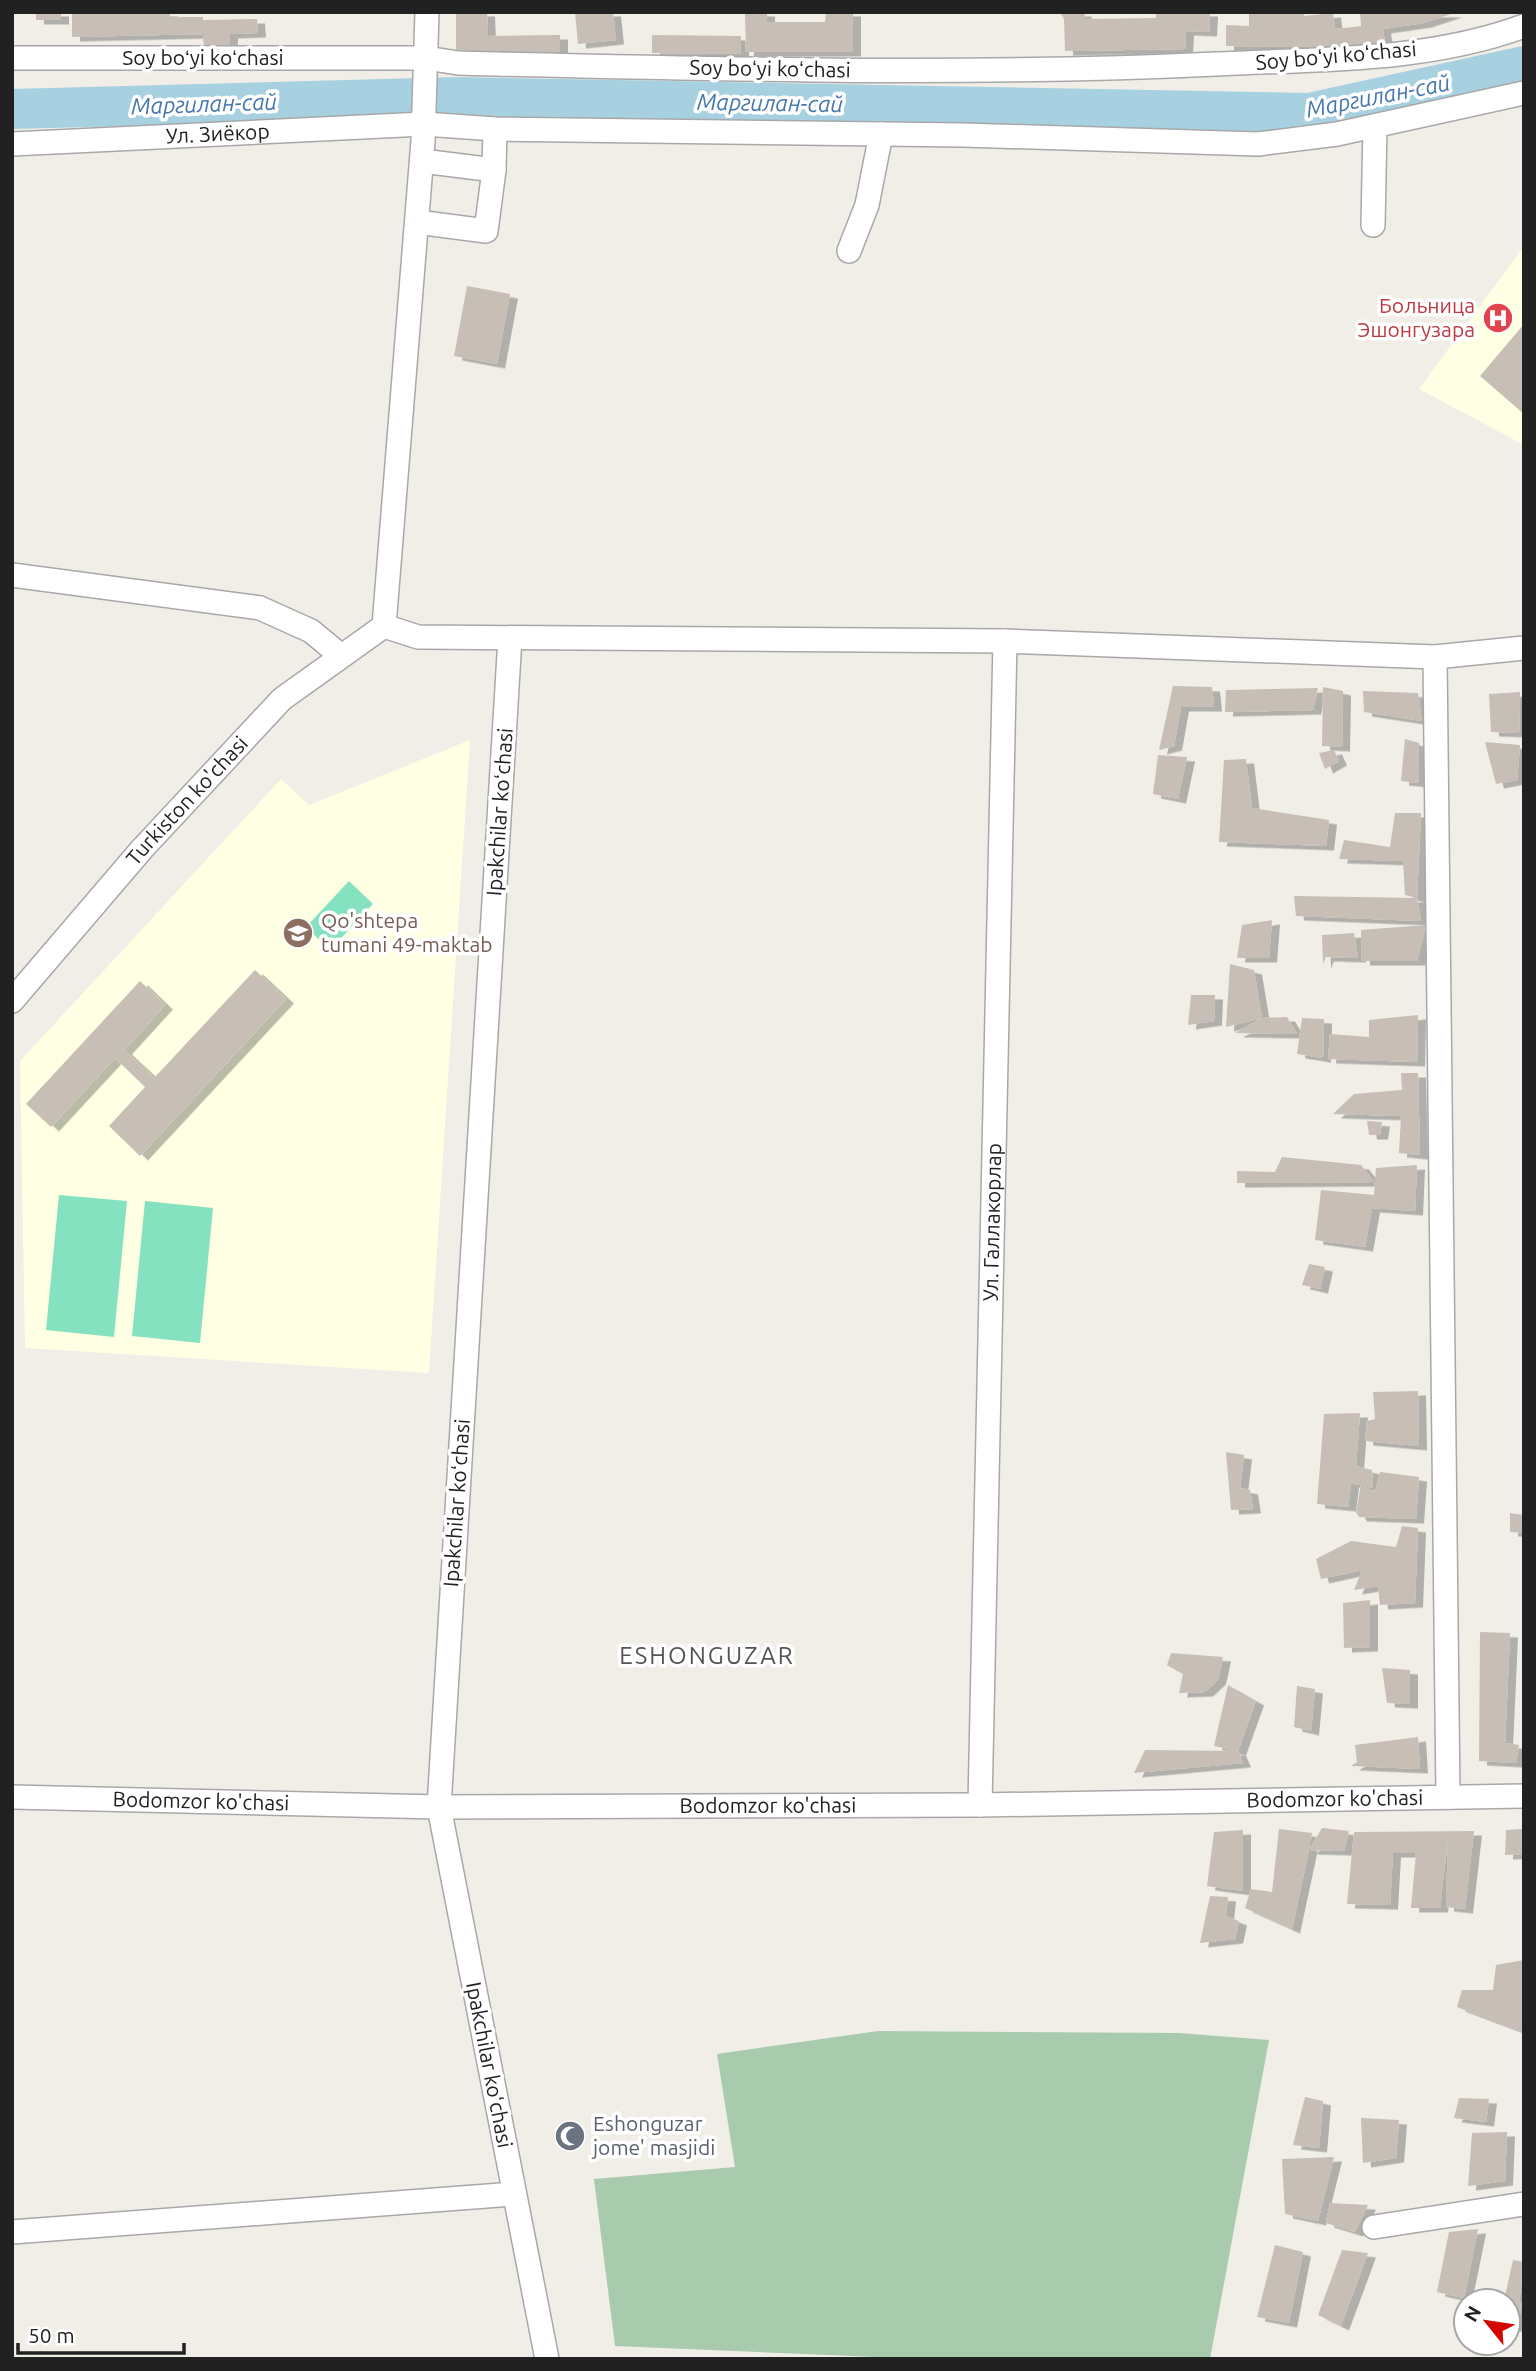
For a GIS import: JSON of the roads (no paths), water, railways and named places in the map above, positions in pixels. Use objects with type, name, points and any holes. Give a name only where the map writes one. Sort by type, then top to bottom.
[{"type":"street","points":[[427,12],[423,142],[384,626],[418,637],[1004,641],[1435,657],[1524,648]]},
{"type":"street","name":"Soy boʻyi koʻchasi","points":[[12,58],[426,58],[458,63],[887,72],[1120,68],[1317,61],[1394,54],[1494,37],[1524,26]]},
{"type":"street","points":[[423,142],[495,129],[881,134],[1258,144],[1337,134],[1524,93]]},
{"type":"street","points":[[1373,225],[1375,126]]},
{"type":"street","points":[[416,222],[486,232],[494,170],[495,129]]},
{"type":"street","points":[[849,251],[867,205],[881,134]]},
{"type":"street","points":[[423,142],[494,170]]},
{"type":"street","name":"Ул. Зиёкор","points":[[12,144],[423,142]]},
{"type":"street","points":[[12,575],[260,608],[311,631],[340,655]]},
{"type":"street","name":"Turkiston ko'chasi","points":[[12,1001],[142,849],[282,699],[384,626]]},
{"type":"street","name":"Ipakchilar koʻchasi","points":[[510,638],[439,1807],[547,2359]]},
{"type":"street","name":"Ул. Галлакорлар","points":[[980,1805],[1004,641]]},
{"type":"street","points":[[1435,657],[1448,1797]]},
{"type":"street","name":"Bodomzor ko'chasi","points":[[12,1797],[439,1807],[980,1805],[1524,1797]]},
{"type":"street","points":[[12,2232],[514,2194]]},
{"type":"street","points":[[1374,2227],[1524,2204]]},
{"type":"waterway","name":"Маргилан-сай","points":[[12,109],[457,97],[1309,113],[1524,66]]},
{"type":"place","name":"Больница Эшонгузара","points":[[1498,318]]},
{"type":"place","name":"Qo'shtepa tumani 49-maktab","points":[[298,933]]},
{"type":"place","name":"Eshonguzar jome' masjidi","points":[[570,2136]]},
{"type":"district","name":"ESHONGUZAR","points":[[707,1656]]}]
